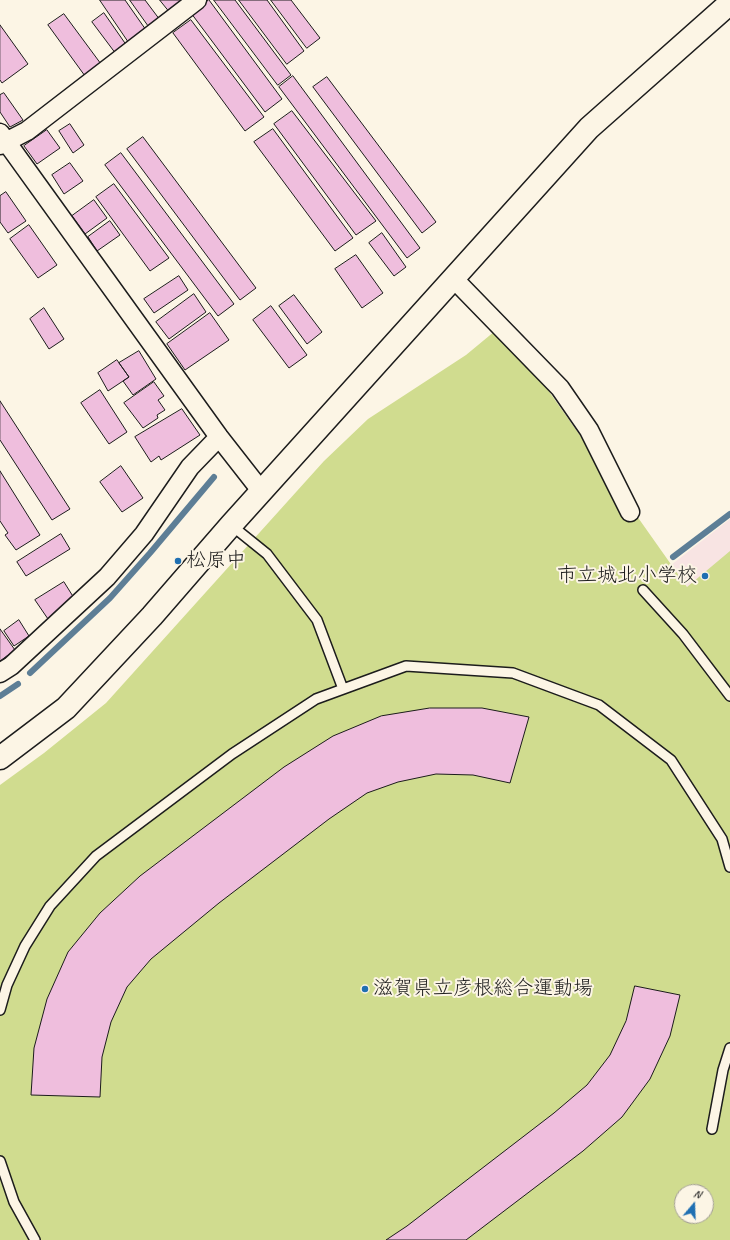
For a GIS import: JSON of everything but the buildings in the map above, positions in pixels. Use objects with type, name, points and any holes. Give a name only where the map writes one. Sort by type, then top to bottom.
[{"type":"street","points":[[196,0],[27,131],[2,140],[219,437],[262,492]]},
{"type":"street","points":[[0,758],[66,708],[152,616],[231,525],[589,128],[730,3]]},
{"type":"street","points":[[454,279],[560,388],[589,430],[630,512]]},
{"type":"street","points":[[0,673],[11,666],[107,577],[144,534],[190,468],[219,437]]},
{"type":"lane","points":[[231,525],[267,554],[317,620],[343,689]]},
{"type":"lane","points":[[643,590],[683,634],[730,696]]},
{"type":"lane","points":[[0,1010],[7,985],[24,946],[50,906],[96,856],[232,754],[316,699],[406,666],[513,674],[599,705],[671,760],[722,839],[730,867]]},
{"type":"lane","points":[[712,1129],[727,1068],[730,1048]]},
{"type":"lane","points":[[0,1161],[14,1202],[34,1240]]},
{"type":"shaded area","name":"市立城北小学校","points":[[730,519],[730,644],[671,565]]},
{"type":"green space","name":"滋賀県立彦根総合運動場","points":[[495,331],[507,332],[687,587],[730,551],[730,1240],[0,1240],[0,785],[44,753],[106,703],[324,461],[368,419],[466,355]]},
{"type":"waterway","points":[[30,673],[110,598],[214,477]]},
{"type":"waterway","points":[[673,557],[730,514]]},
{"type":"waterway","points":[[0,696],[18,684]]},
{"type":"place","name":"松原中","points":[[178,561]]},
{"type":"place","name":"市立城北小学校","points":[[705,576]]},
{"type":"place","name":"滋賀県立彦根総合運動場","points":[[365,989]]}]
